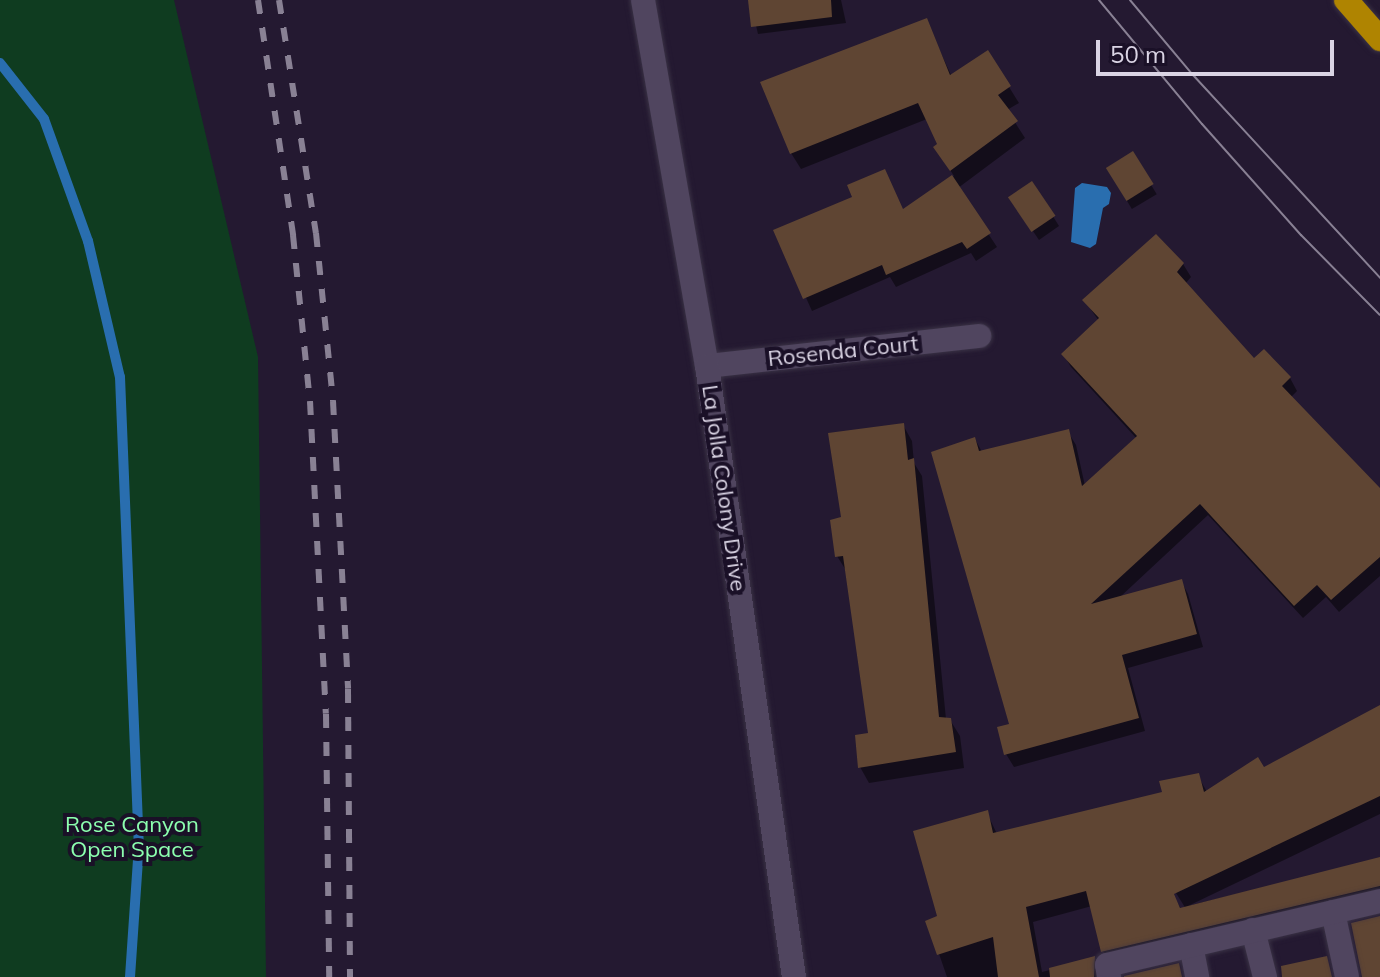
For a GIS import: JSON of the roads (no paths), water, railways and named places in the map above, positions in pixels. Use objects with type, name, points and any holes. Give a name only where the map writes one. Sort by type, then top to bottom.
[{"type":"highway","points":[[1346,0],[1380,39]]},
{"type":"street","name":"La Jolla Colony Drive","points":[[643,0],[707,366],[794,977]]},
{"type":"street","name":"Rosenda Court","points":[[707,366],[979,336]]},
{"type":"street","points":[[1109,977],[1107,965],[1380,901]]},
{"type":"street","points":[[1333,912],[1347,977]]},
{"type":"street","points":[[1253,930],[1265,977]]},
{"type":"street","points":[[1191,945],[1197,977]]},
{"type":"water","points":[[1082,183],[1107,187],[1111,193],[1109,204],[1103,208],[1096,244],[1090,248],[1071,242],[1075,188]]},
{"type":"waterway","points":[[0,63],[44,119],[88,241],[120,377],[139,845],[130,977]]},
{"type":"tram line","points":[[1099,0],[1202,124],[1301,235],[1380,315]]},
{"type":"tram line","points":[[1130,0],[1193,75],[1380,278]]},
{"type":"railway","points":[[258,0],[293,235],[310,401],[326,714],[329,977]]},
{"type":"railway","points":[[279,0],[316,233],[333,401],[348,689],[350,977]]},
{"type":"park label","name":"Rose Canyon Open Space","points":[[132,836]]}]
